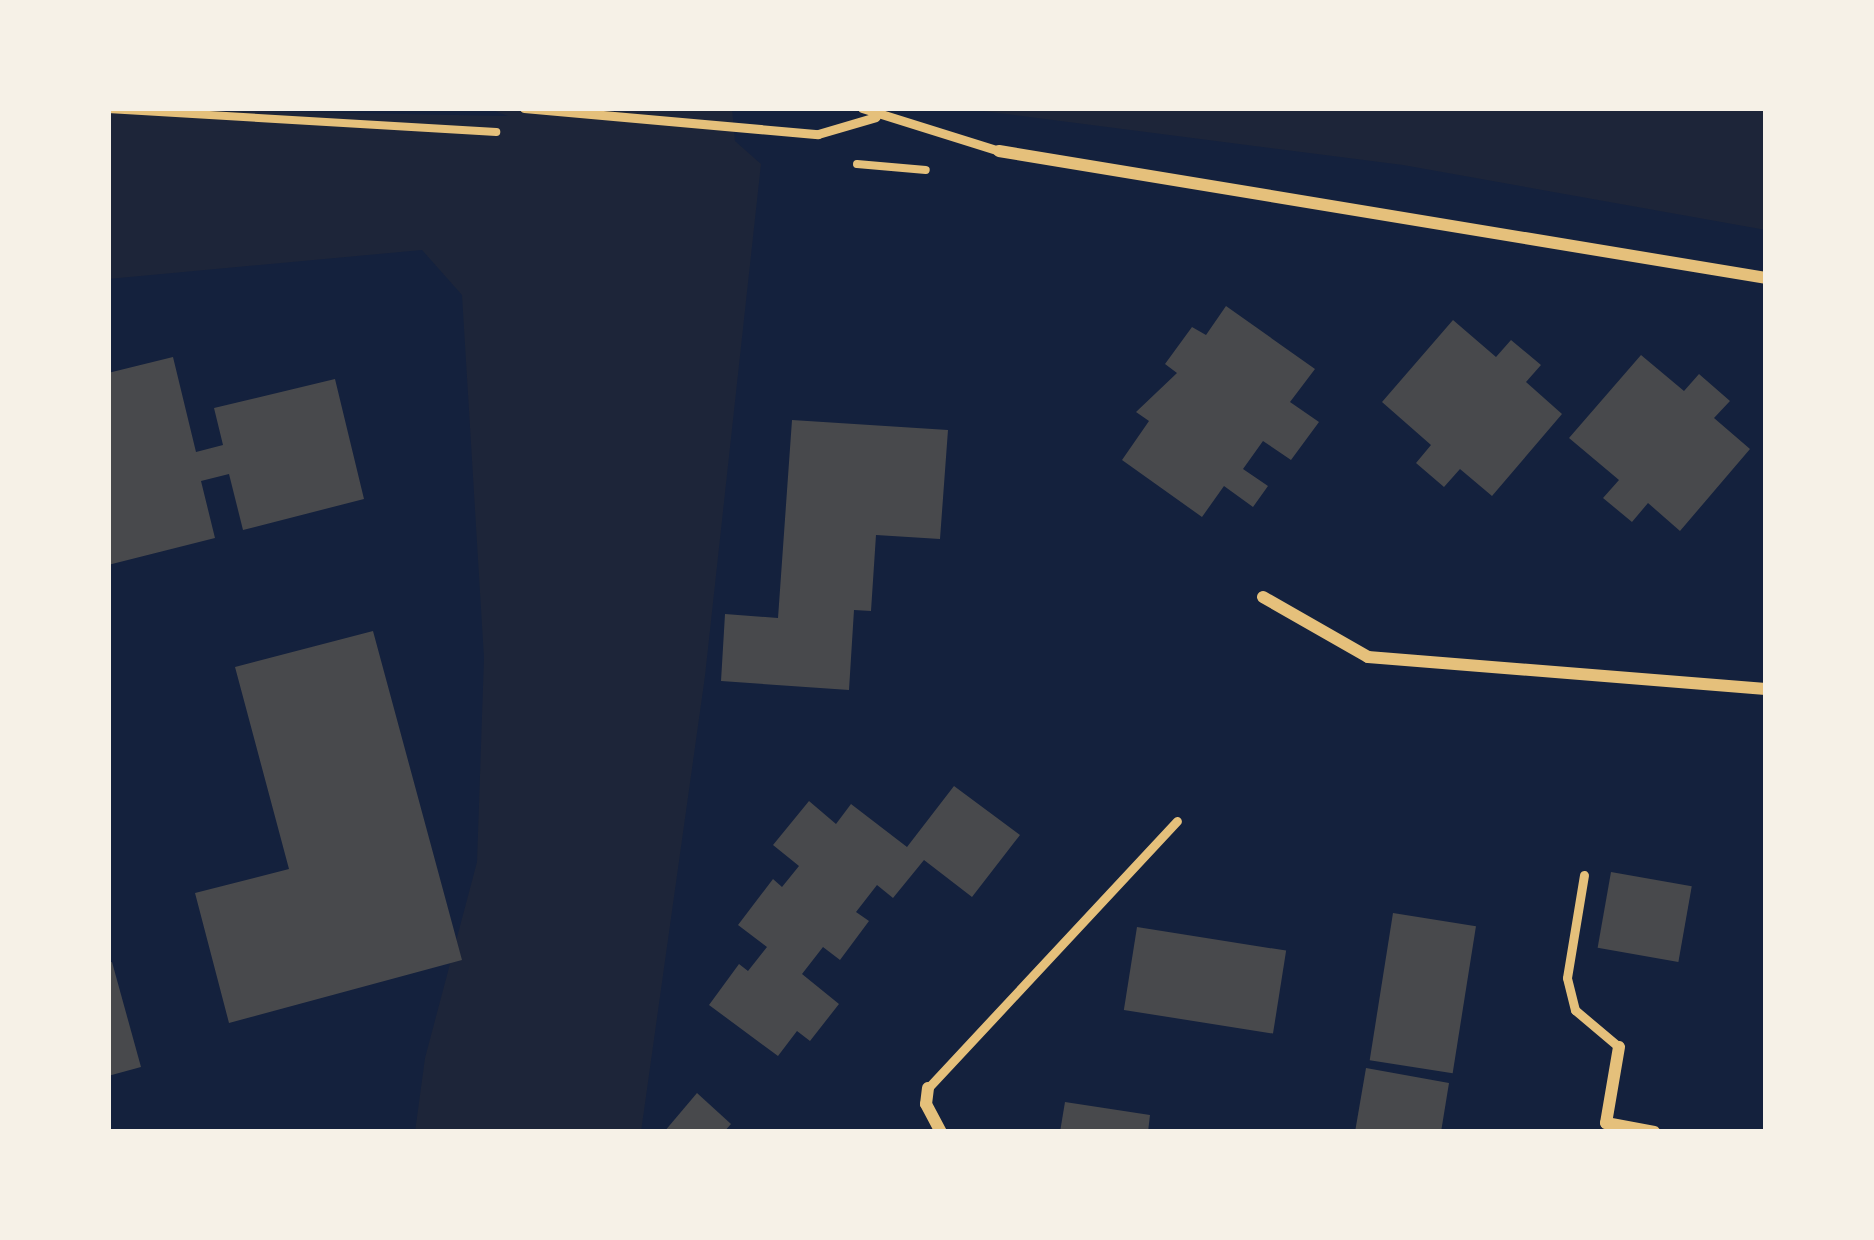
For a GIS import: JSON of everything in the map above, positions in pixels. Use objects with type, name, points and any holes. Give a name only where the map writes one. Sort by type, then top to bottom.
[{"type":"street","points":[[999,152],[1766,278]]},
{"type":"street","points":[[1263,596],[1368,657],[1766,689]]},
{"type":"street","points":[[1619,1047],[1605,1128],[1654,1132]]},
{"type":"street","points":[[928,1088],[926,1104],[941,1132]]},
{"type":"lane","points":[[524,108],[818,134],[876,117]]},
{"type":"lane","points":[[862,108],[876,117],[999,152]]},
{"type":"lane","points":[[928,1088],[1177,821]]},
{"type":"lane","points":[[1584,875],[1567,978],[1575,1010],[1619,1047]]},
{"type":"shaded area","points":[[108,108],[508,116],[487,108],[732,108],[735,141],[761,164],[705,676],[641,1132],[415,1132],[425,1058],[477,862],[484,658],[462,295],[422,250],[108,279]]},
{"type":"shaded area","points":[[960,108],[1766,108],[1766,230],[1403,165]]},
{"type":"building","points":[[1226,306],[1315,369],[1290,402],[1319,422],[1291,460],[1263,441],[1243,469],[1268,486],[1253,507],[1224,486],[1202,517],[1122,460],[1149,421],[1136,412],[1177,373],[1165,364],[1192,327],[1206,335]]},
{"type":"building","points":[[1453,320],[1496,357],[1511,340],[1541,365],[1526,382],[1562,414],[1492,496],[1460,469],[1444,487],[1416,463],[1431,445],[1382,402]]},
{"type":"building","points":[[1641,355],[1684,391],[1699,374],[1730,401],[1714,418],[1750,449],[1680,531],[1648,503],[1632,522],[1603,498],[1619,480],[1569,438]]},
{"type":"building","points":[[173,357],[196,452],[223,445],[214,408],[335,379],[364,499],[243,530],[229,474],[201,481],[215,538],[108,565],[108,373]]},
{"type":"building","points":[[792,420],[948,430],[940,539],[876,535],[871,611],[854,610],[849,690],[721,681],[725,614],[778,618]]},
{"type":"building","points":[[373,631],[462,960],[229,1023],[195,893],[289,869],[235,667]]},
{"type":"building","points":[[954,786],[1020,835],[972,897],[924,860],[893,898],[877,885],[856,912],[869,921],[840,960],[823,947],[802,974],[839,1004],[810,1041],[797,1031],[778,1056],[709,1005],[739,964],[748,971],[767,947],[738,925],[773,879],[782,887],[799,866],[773,845],[809,801],[836,824],[851,804],[907,847]]},
{"type":"building","points":[[1611,872],[1692,886],[1678,962],[1598,948]]},
{"type":"building","points":[[1393,913],[1476,926],[1453,1073],[1370,1060]]},
{"type":"building","points":[[1137,927],[1286,951],[1273,1034],[1124,1010]]},
{"type":"building","points":[[112,962],[141,1067],[108,1076],[108,963]]},
{"type":"building","points":[[1366,1068],[1449,1083],[1441,1132],[1355,1132]]},
{"type":"building","points":[[697,1093],[731,1124],[724,1132],[664,1132]]},
{"type":"building","points":[[1065,1102],[1150,1115],[1148,1132],[1060,1132]]}]
